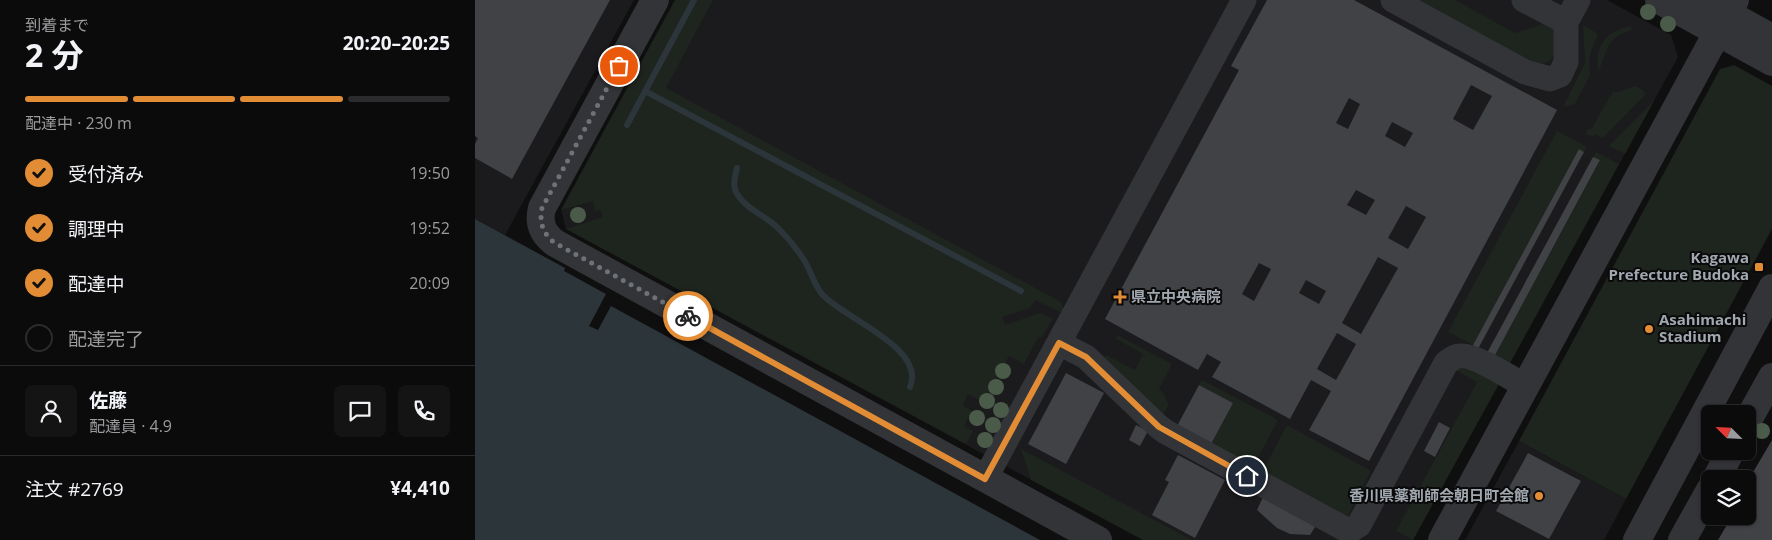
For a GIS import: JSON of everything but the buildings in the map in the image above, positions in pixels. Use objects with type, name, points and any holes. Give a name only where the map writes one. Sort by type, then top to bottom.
[{"type":"street","points":[[655,0],[542,208],[540,216],[544,232],[555,243],[1098,540]]},
{"type":"street","points":[[985,479],[1243,0]]},
{"type":"street","points":[[1393,0],[1525,72],[1550,80],[1560,75],[1566,62],[1566,22],[1578,0]]},
{"type":"street","points":[[1524,0],[1566,22]]},
{"type":"street","points":[[1659,0],[1727,15],[1772,62]]},
{"type":"street","points":[[1703,0],[1727,15],[1772,38]]},
{"type":"street","points":[[1442,540],[1727,15]]},
{"type":"street","points":[[1637,540],[1772,288]]},
{"type":"street","points":[[1059,343],[1086,357],[1166,432],[1345,529],[1351,530],[1359,525],[1446,363],[1451,358],[1462,355],[1469,356],[1525,386]]},
{"type":"street","points":[[1756,406],[1772,377]]},
{"type":"street","points":[[1682,540],[1701,506]]},
{"type":"shaded area","points":[[475,0],[634,0],[505,235],[475,219]]},
{"type":"shaded area","name":"県立中央病院","points":[[675,0],[1607,0],[1671,35],[1678,57],[1413,540],[1143,540],[566,229],[561,210]]},
{"type":"shaded area","points":[[675,0],[713,0],[666,88],[1061,302],[1064,309],[1062,313],[1035,300],[1030,308],[1002,317],[1005,325],[1040,313],[1053,319],[1041,338],[1038,337],[1024,364],[1009,356],[984,402],[968,394],[963,405],[972,411],[964,426],[973,431],[966,444],[566,229],[603,217],[600,210],[595,211],[593,201],[561,210]]},
{"type":"shaded area","points":[[1415,0],[1455,0],[1515,33],[1543,24],[1554,30],[1554,53],[1549,61],[1537,64]]},
{"type":"shaded area","points":[[1583,25],[1598,34],[1589,61],[1590,75],[1575,104],[1563,107],[1585,63]]},
{"type":"shaded area","points":[[1631,26],[1632,30],[1623,33],[1612,41],[1598,72],[1598,55],[1604,41],[1614,32]]},
{"type":"shaded area","name":"Asahimachi Stadium","points":[[1734,65],[1772,86],[1772,229],[1626,499],[1519,441],[1720,69]]},
{"type":"shaded area","points":[[1636,86],[1646,94],[1603,138],[1595,134],[1593,137],[1586,134],[1587,130],[1592,128],[1613,91],[1617,92]]},
{"type":"shaded area","points":[[1654,101],[1625,154],[1609,146]]},
{"type":"shaded area","points":[[1557,131],[1587,147],[1584,152],[1579,149],[1473,345],[1448,332]]},
{"type":"shaded area","points":[[1596,152],[1619,164],[1509,365],[1494,357],[1600,161],[1593,157]]},
{"type":"shaded area","points":[[475,219],[565,268],[564,271],[606,294],[589,326],[598,330],[611,306],[1040,540],[475,540]]},
{"type":"shaded area","points":[[1117,335],[1172,364],[1159,389],[1169,405],[1164,413],[1159,415],[1103,361],[1106,355],[1135,370],[1143,354],[1116,339]]},
{"type":"shaded area","points":[[1461,365],[1499,384],[1413,540],[1396,531],[1477,382],[1454,369]]},
{"type":"shaded area","points":[[1202,380],[1278,420],[1252,469],[1210,446],[1232,403],[1199,385]]},
{"type":"shaded area","points":[[1287,425],[1371,471],[1348,516],[1341,517],[1261,474]]},
{"type":"shaded area","points":[[1519,441],[1626,499],[1604,540],[1465,540]]},
{"type":"shaded area","points":[[1021,449],[1192,540],[1143,540],[1031,480]]},
{"type":"waterway","points":[[627,125],[694,0]]},
{"type":"waterway","points":[[645,91],[1021,291]]},
{"type":"waterway","points":[[737,168],[734,181],[737,194],[751,208],[778,228],[788,239],[804,260],[822,294],[832,303],[895,346],[906,359],[912,373],[910,387]]},
{"type":"way so far","points":[[619,66],[542,208],[541,224],[544,232],[555,243],[688,316]]},
{"type":"place","name":"Kagawa Prefecture Budoka","points":[[1759,267]]},
{"type":"place","name":"県立中央病院","points":[[1120,297]]},
{"type":"place","name":"Asahimachi Stadium","points":[[1649,329]]},
{"type":"place","name":"香川県薬剤師会朝日町会館","points":[[1539,496]]},
{"type":"route","points":[[688,316],[985,479],[1059,343],[1086,357],[1166,432],[1247,476]]}]
